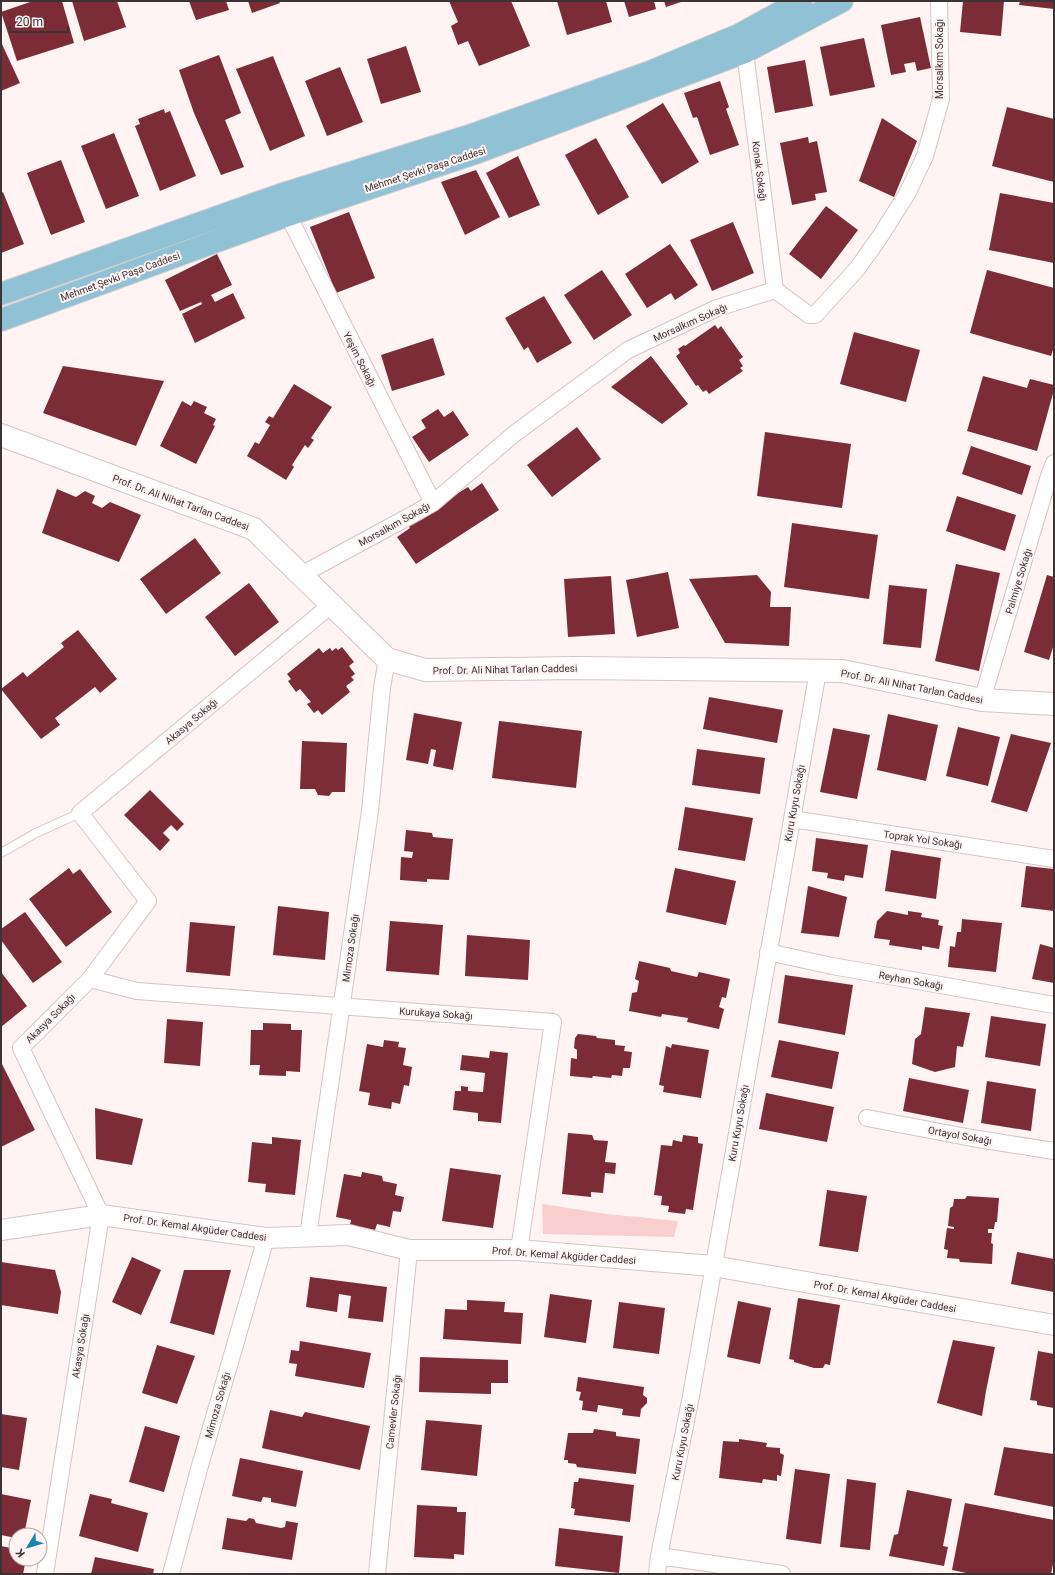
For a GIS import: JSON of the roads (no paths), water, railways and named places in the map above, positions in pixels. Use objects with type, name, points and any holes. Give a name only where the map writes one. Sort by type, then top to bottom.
[{"type":"main road","name":"Mehmet Şevki Paşa Caddesi","points":[[1,294],[280,195],[470,136],[650,72],[739,35],[801,1]]},
{"type":"main road","name":"Mehmet Şevki Paşa Caddesi","points":[[1,320],[288,215],[478,152],[745,52],[842,1]]},
{"type":"main road","name":"Prof. Dr. Ali Nihat Tarlan Caddesi","points":[[1,435],[254,529],[387,659],[425,670],[583,668],[842,671],[982,700],[1054,704]]},
{"type":"street","name":"Morsalkım Sokağı","points":[[301,575],[433,503],[514,434],[628,350],[717,308],[775,290],[809,315],[815,315],[857,269],[907,194],[925,156],[941,99],[939,1]]},
{"type":"street","name":"Konak Sokağı","points":[[745,52],[775,290]]},
{"type":"street","name":"Yeşim Sokağı","points":[[288,215],[433,503]]},
{"type":"street","name":"Palmiye Sokağı","points":[[982,700],[1054,463]]},
{"type":"street","name":"Akasya Sokağı","points":[[45,1574],[101,1214],[21,1048],[90,979],[148,901],[80,813],[331,605]]},
{"type":"street","name":"Mimoza Sokağı","points":[[308,1236],[370,811],[382,688],[387,659]]},
{"type":"street","name":"Kuru Kuyu Sokağı","points":[[657,1574],[659,1556],[691,1396],[818,671]]},
{"type":"street","name":"Toprak Yol Sokağı","points":[[792,819],[1054,859]]},
{"type":"street","name":"Reyhan Sokağı","points":[[768,952],[832,966],[1054,1005]]},
{"type":"street","name":"Kurukaya Sokağı","points":[[90,979],[137,991],[553,1022],[519,1250]]},
{"type":"street","name":"Ortayol Sokağı","points":[[867,1118],[972,1138],[1054,1151]]},
{"type":"street","name":"Prof. Dr. Kemal Akgüder Caddesi","points":[[1,1230],[101,1214],[266,1238],[349,1235],[409,1250],[519,1250],[713,1266],[1054,1325]]},
{"type":"street","name":"Mimoza Sokağı","points":[[171,1574],[199,1469],[266,1238]]},
{"type":"street","name":"Camevler Sokağı","points":[[377,1574],[409,1250]]},
{"type":"street","points":[[659,1556],[782,1574]]},
{"type":"lane","points":[[1,853],[36,833],[80,813]]}]
